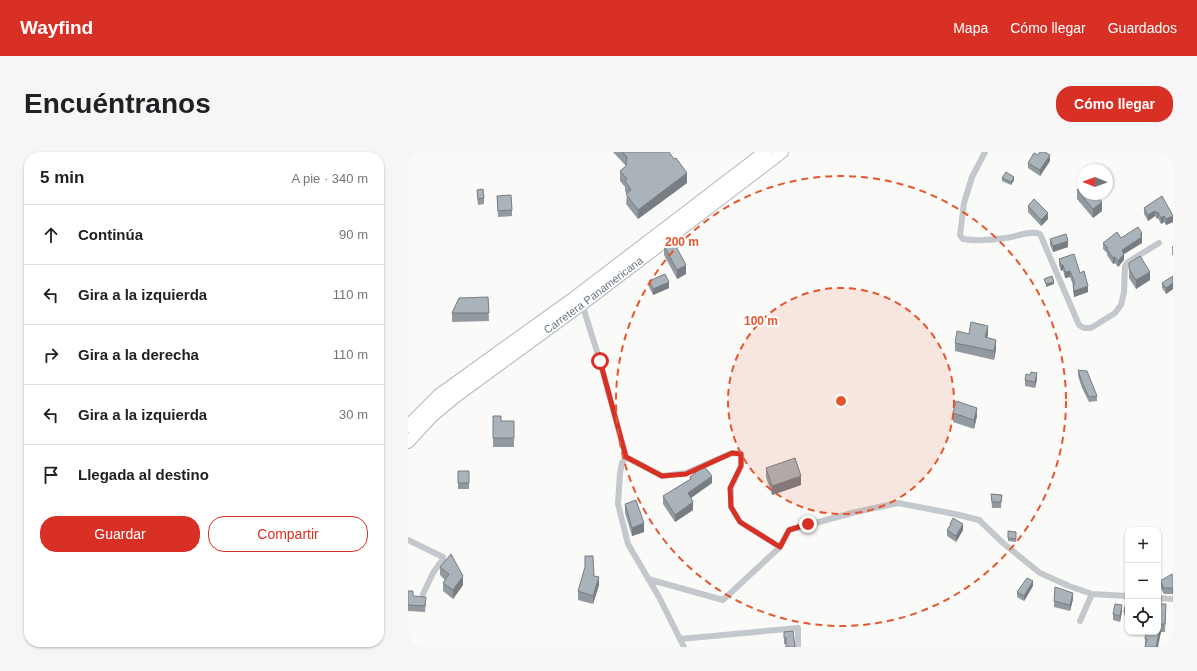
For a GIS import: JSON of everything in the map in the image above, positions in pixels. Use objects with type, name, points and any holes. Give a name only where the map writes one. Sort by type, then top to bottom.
[{"type":"highway","name":"Carretera Panamericana","points":[[408,426],[440,395],[574,298],[765,152]]},
{"type":"highway","name":"Carretera Panamericana","points":[[408,442],[432,416],[456,396],[582,304],[782,152]]},
{"type":"street","points":[[985,152],[972,177],[964,203],[960,235],[963,239],[970,240],[1006,238],[1035,232],[1040,234],[1079,324],[1084,328],[1091,328],[1115,313],[1121,305],[1124,292],[1125,266],[1128,262],[1159,243]]},
{"type":"street","points":[[582,304],[600,361],[626,457],[662,476],[686,474],[732,453],[741,454],[741,466],[730,488],[731,507],[740,522],[780,547]]},
{"type":"street","points":[[626,457],[622,463],[620,473],[618,504],[628,544],[684,647]]},
{"type":"street","points":[[648,579],[723,600],[780,547],[789,530],[856,512],[898,503],[979,520],[1003,543],[1040,572],[1069,586],[1092,594],[1125,596]]},
{"type":"street","points":[[408,540],[443,557],[423,594]]},
{"type":"street","points":[[1080,621],[1092,594]]},
{"type":"street","points":[[1161,598],[1173,599]]},
{"type":"street","points":[[680,639],[798,628],[798,647]]},
{"type":"building","points":[[622,152],[669,152],[674,159],[676,158],[687,173],[638,210],[626,194],[631,190],[625,181],[627,179],[620,171],[626,166],[627,157]]},
{"type":"building","points":[[1040,152],[1045,152],[1050,155],[1040,170],[1028,163],[1034,153],[1038,155]]},
{"type":"building","points":[[1006,172],[1014,177],[1011,182],[1002,178]]},
{"type":"building","points":[[483,189],[484,198],[478,199],[477,190]]},
{"type":"building","points":[[511,195],[512,210],[498,211],[497,196]]},
{"type":"building","points":[[1162,196],[1173,216],[1166,219],[1164,216],[1161,218],[1158,212],[1157,213],[1155,211],[1148,215],[1144,208]]},
{"type":"building","points":[[1034,199],[1048,213],[1041,220],[1028,206]]},
{"type":"building","points":[[1085,200],[1100,200],[1102,202],[1093,209]]},
{"type":"building","points":[[1138,227],[1142,233],[1140,235],[1142,237],[1122,250],[1124,254],[1118,261],[1115,257],[1113,258],[1107,249],[1108,248],[1103,243],[1117,232],[1121,238]]},
{"type":"building","points":[[1066,234],[1068,241],[1053,246],[1050,239]]},
{"type":"building","points":[[673,241],[686,265],[677,270],[664,246]]},
{"type":"building","points":[[1074,254],[1080,273],[1084,271],[1088,286],[1074,291],[1073,285],[1075,284],[1070,271],[1065,272],[1059,259]]},
{"type":"building","points":[[1140,256],[1150,272],[1136,280],[1129,269],[1129,263]]},
{"type":"building","points":[[665,274],[669,282],[653,289],[649,281]]},
{"type":"building","points":[[1052,276],[1054,282],[1046,284],[1044,279]]},
{"type":"building","points":[[1173,276],[1173,283],[1166,288],[1162,283]]},
{"type":"building","points":[[488,297],[489,313],[452,313],[459,298]]},
{"type":"building","points":[[971,322],[988,326],[985,337],[996,340],[994,351],[955,343],[957,331],[969,334]]},
{"type":"building","points":[[1078,370],[1087,371],[1097,396],[1089,397]]},
{"type":"building","points":[[1031,372],[1037,373],[1035,382],[1025,380],[1026,374],[1030,375]]},
{"type":"building","points":[[956,401],[977,408],[974,420],[953,413]]},
{"type":"building","points":[[493,416],[501,416],[501,421],[514,421],[514,438],[493,438]]},
{"type":"building","points":[[795,458],[801,476],[772,486],[766,468]]},
{"type":"building","points":[[704,466],[712,476],[688,493],[693,502],[675,515],[663,496],[691,479],[690,477]]},
{"type":"building","points":[[458,471],[469,471],[469,483],[458,483]]},
{"type":"building","points":[[991,494],[1002,495],[1001,502],[992,502]]},
{"type":"building","points":[[636,500],[644,523],[632,528],[625,504]]},
{"type":"building","points":[[953,518],[963,524],[956,536],[947,530]]},
{"type":"building","points":[[1008,531],[1016,532],[1016,539],[1008,538]]},
{"type":"building","points":[[451,554],[463,576],[453,590],[443,583],[449,574],[440,567]]},
{"type":"building","points":[[585,556],[593,556],[594,576],[599,577],[593,596],[578,591],[585,567]]},
{"type":"building","points":[[1172,574],[1173,588],[1164,588],[1161,580]]},
{"type":"building","points":[[1027,578],[1033,581],[1024,596],[1017,592]]},
{"type":"building","points":[[1055,587],[1073,593],[1070,605],[1054,601]]},
{"type":"building","points":[[408,591],[413,591],[413,596],[426,597],[425,606],[408,605]]},
{"type":"building","points":[[1115,604],[1122,605],[1120,616],[1113,614]]},
{"type":"building","points":[[1161,604],[1166,604],[1165,624],[1161,624]]},
{"type":"building","points":[[793,631],[795,647],[786,647],[784,632]]},
{"type":"building","points":[[1146,635],[1159,635],[1156,647],[1145,647],[1147,639],[1145,639]]},
{"type":"route","points":[[600,361],[626,457],[662,476],[686,474],[732,453],[741,454],[741,466],[730,488],[731,507],[740,522],[780,547],[789,530],[808,524]]}]
